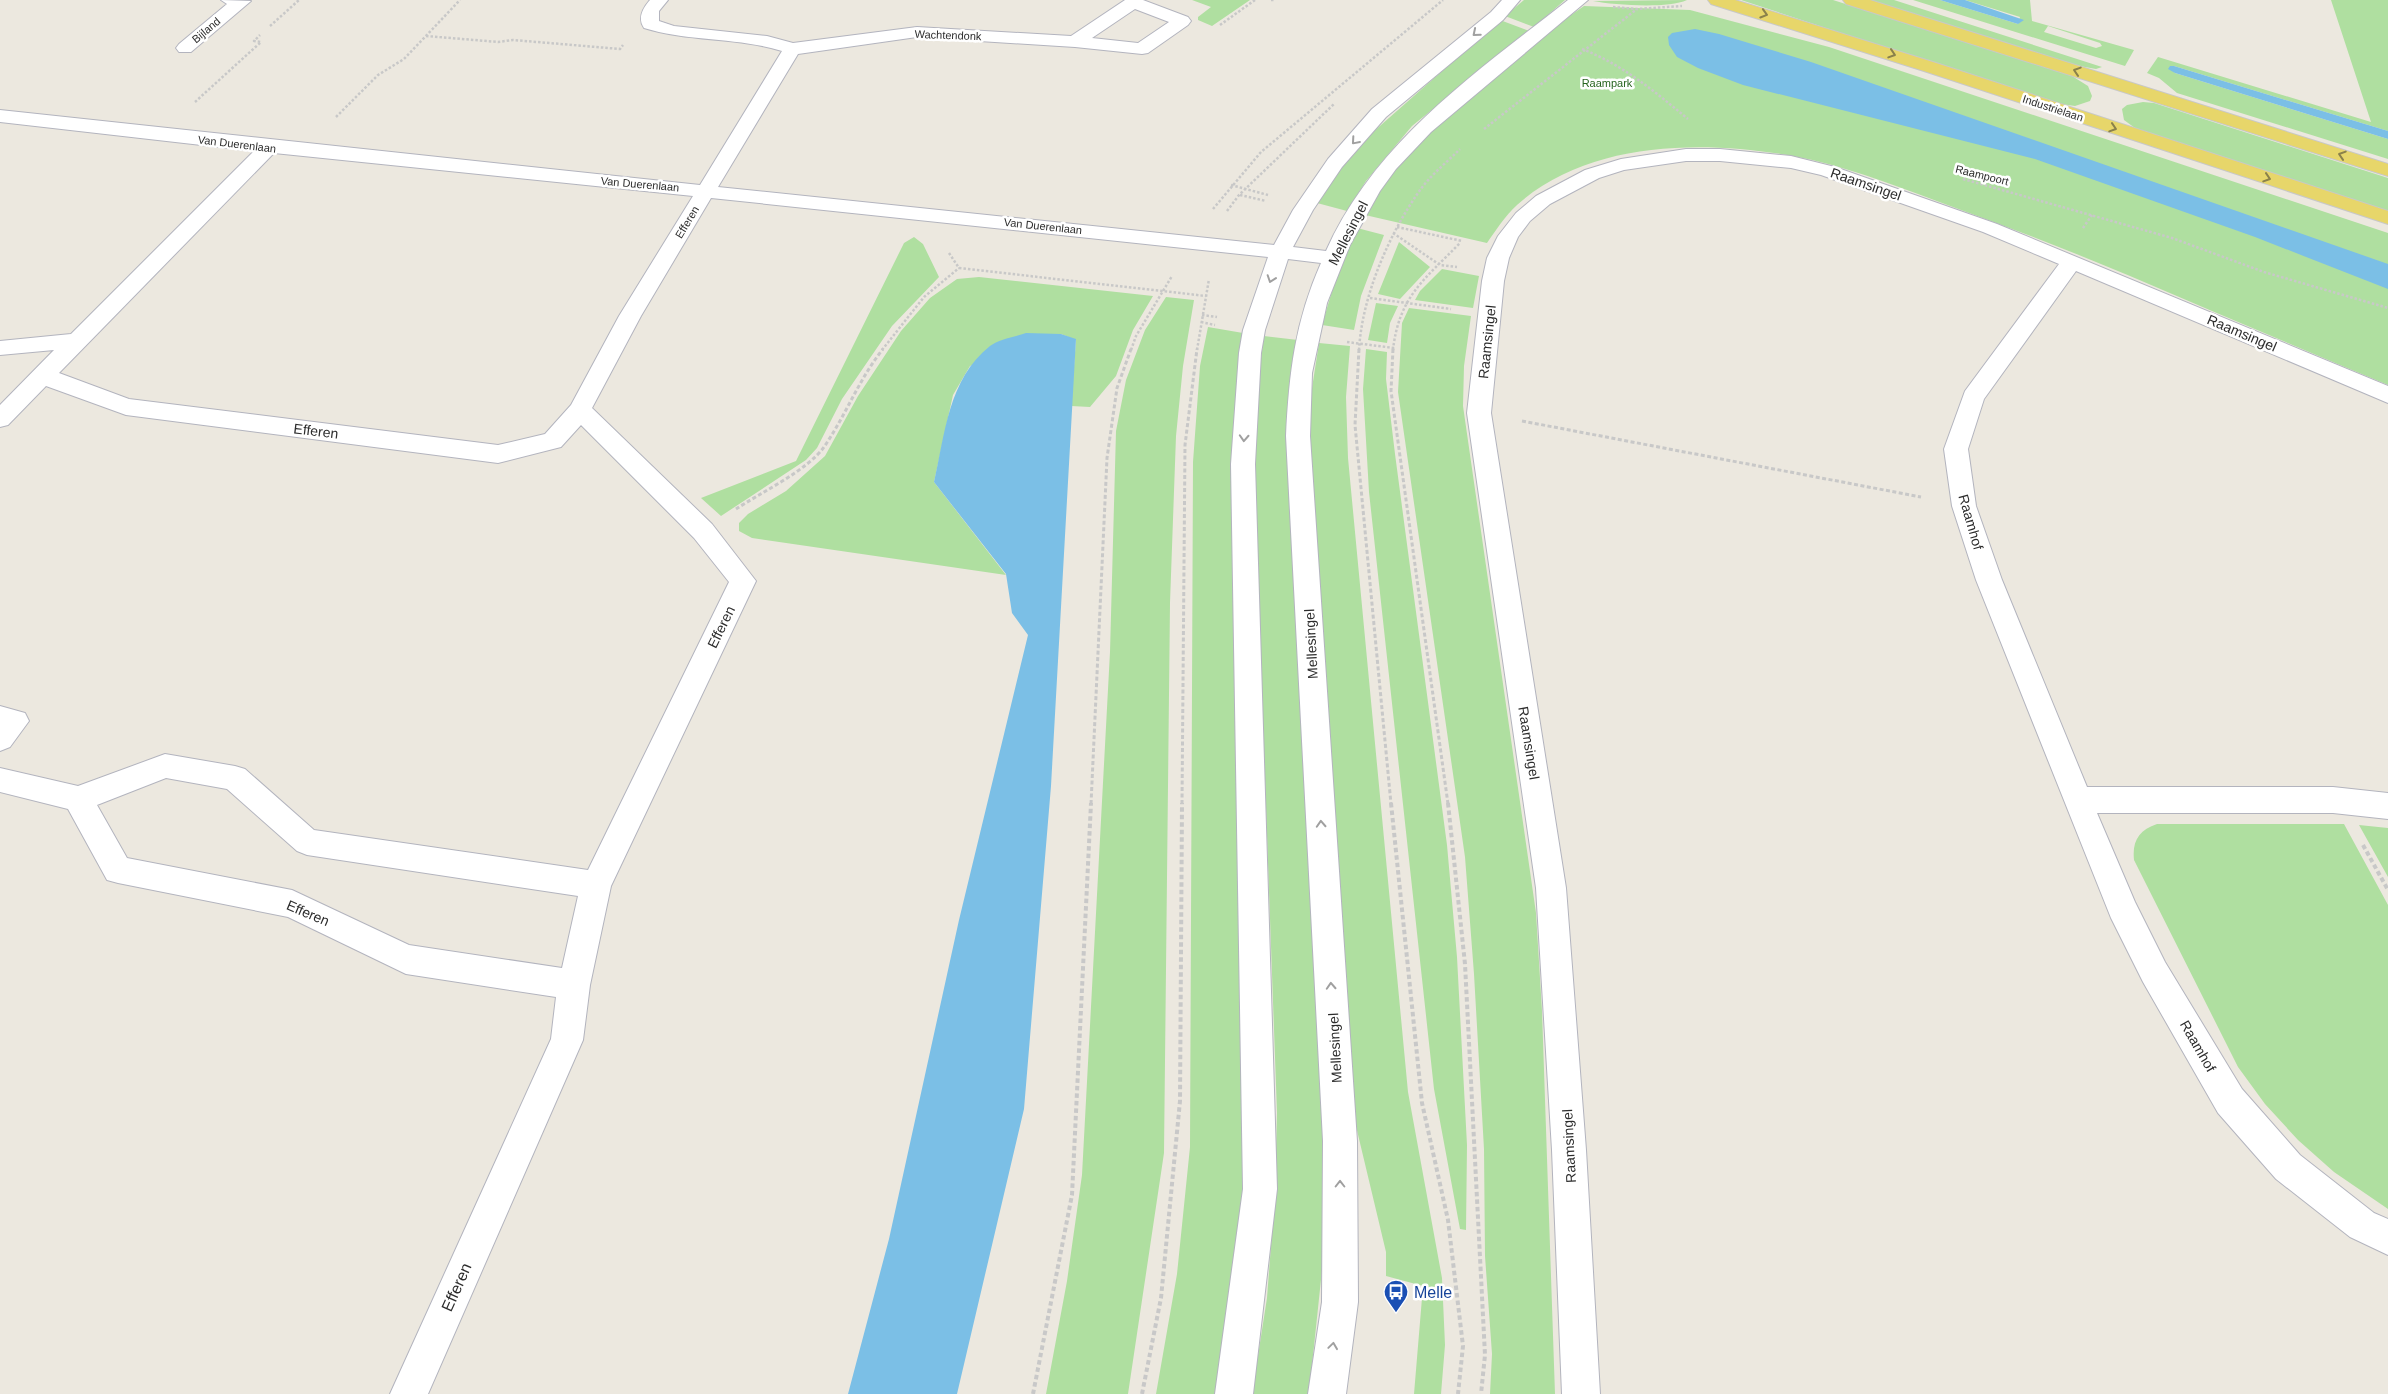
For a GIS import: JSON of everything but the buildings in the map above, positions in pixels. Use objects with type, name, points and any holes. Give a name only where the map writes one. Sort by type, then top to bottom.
[{"type":"main road","name":"Industrielaan","points":[[1717,0],[1912,61],[2388,218]]},
{"type":"main road","points":[[1852,0],[2388,170]]},
{"type":"street","name":"Bijland","points":[[185,48],[242,1],[230,0]]},
{"type":"street","points":[[650,24],[650,10],[659,0]]},
{"type":"street","points":[[1234,1394],[1260,1189],[1243,464],[1250,353],[1256,323],[1280,252],[1303,210],[1335,163],[1379,114],[1497,16],[1512,0]]},
{"type":"street","name":"Mellesingel","points":[[1326,1394],[1340,1302],[1340,1141],[1298,436],[1302,365],[1320,292],[1334,258],[1364,201],[1410,141],[1475,83],[1579,0]]},
{"type":"street","name":"Wachtendonk","points":[[650,24],[672,31],[768,41],[792,49],[917,32],[1075,42],[1142,49],[1182,21],[1133,2],[1075,42]]},
{"type":"street","points":[[706,190],[792,49]]},
{"type":"street","name":"Van Duerenlaan","points":[[0,116],[303,152],[924,212],[1334,258]]},
{"type":"street","points":[[0,419],[268,148]]},
{"type":"street","name":"Raamsingel","points":[[1582,1394],[1569,1150],[1551,888],[1479,413],[1489,315],[1498,258],[1508,236],[1523,217],[1543,200],[1566,186],[1592,174],[1621,165],[1686,156],[1756,157],[1828,170],[1990,228],[2388,395]]},
{"type":"street","name":"Efferen","points":[[42,376],[126,407],[498,454],[553,441],[580,410],[630,316],[706,190]]},
{"type":"street","name":"Raamhof","points":[[2072,261],[1973,397],[1956,449],[1964,506],[1989,580],[2122,908],[2154,972],[2230,1101],[2288,1166],[2362,1224],[2388,1238]]},
{"type":"street","points":[[0,348],[78,341]]},
{"type":"street","name":"Efferen","points":[[409,1394],[567,1040],[574,985],[596,885],[743,581],[703,531],[580,410]]},
{"type":"street","points":[[0,718],[15,721],[0,739]]},
{"type":"street","points":[[0,780],[78,799],[165,766],[235,778],[307,842],[596,885]]},
{"type":"street","name":"Efferen","points":[[78,799],[118,870],[292,904],[406,959],[574,985]]},
{"type":"street","points":[[2078,800],[2333,800],[2388,806]]},
{"type":"path","points":[[159,135],[261,42],[254,41],[299,0]]},
{"type":"path","points":[[303,152],[378,75],[404,59],[460,0]]},
{"type":"path","points":[[1033,1394],[1072,1195],[1107,458],[1117,388],[1136,336],[1215,205],[1261,152],[1443,0]]},
{"type":"path","points":[[1483,130],[1637,8],[1690,6]]},
{"type":"path","points":[[426,36],[498,42],[513,40],[620,48],[632,34],[650,24]]},
{"type":"path","points":[[1583,49],[1606,58],[1637,77],[1687,119],[1697,121]]},
{"type":"path","points":[[1678,123],[1687,119]]},
{"type":"path","points":[[1458,1394],[1463,1346],[1448,1220],[1422,1103],[1364,536],[1355,424],[1360,335],[1377,270],[1394,233],[1421,189],[1461,148]]},
{"type":"path","name":"Raampoort","points":[[1958,178],[2172,238],[2264,272],[2388,308]]},
{"type":"path","points":[[924,212],[959,268]]},
{"type":"path","points":[[1394,233],[1440,265],[1495,274]]},
{"type":"path","points":[[1467,234],[1440,265],[1416,288],[1406,303],[1397,325],[1391,391],[1454,848],[1465,964],[1485,1355],[1481,1394]]},
{"type":"path","points":[[703,531],[808,463],[823,448],[866,368],[924,297],[959,268],[1206,296]]},
{"type":"path","points":[[1370,298],[1489,315]]},
{"type":"path","points":[[1142,1394],[1161,1298],[1180,1101],[1185,445],[1202,315]]},
{"type":"path","points":[[1479,413],[1964,506]]},
{"type":"green space","points":[[1192,0],[1250,0],[1212,26],[1198,20],[1198,17],[1211,7]]},
{"type":"green space","points":[[1524,0],[1565,0],[1534,27],[1505,16]]},
{"type":"green space","points":[[1687,0],[1667,5],[1627,5],[1593,1]]},
{"type":"green space","points":[[1741,0],[1833,0],[2072,76],[2088,86],[2092,96],[2090,101],[2075,106],[2054,103]]},
{"type":"green space","points":[[1868,0],[1894,0],[2102,67],[2096,69],[2074,65]]},
{"type":"green space","points":[[1913,0],[1940,0],[2018,24],[2020,17],[1965,0],[2030,0],[2032,21],[2134,50],[2125,66]],"holes":[[[2048,26],[2100,43],[2102,46],[2096,48],[2044,32]]]},
{"type":"green space","points":[[2331,0],[2388,0],[2388,131],[2170,66],[2175,73],[2388,139],[2388,159],[2177,93],[2159,78],[2147,73],[2158,57],[2371,122]]},
{"type":"green space","name":"Raampark","points":[[1584,6],[1690,10],[1829,47],[2388,233],[2388,385],[2033,237],[1865,175],[1793,156],[1759,151],[1686,147],[1649,150],[1613,157],[1578,168],[1546,184],[1513,209],[1487,243],[1365,215],[1376,195],[1415,145],[1551,29]]},
{"type":"green space","points":[[1500,20],[1529,31],[1412,126],[1366,181],[1347,211],[1317,203],[1344,164],[1364,140]]},
{"type":"green space","points":[[2143,102],[2154,103],[2388,178],[2388,213],[2139,131],[2124,120],[2122,109],[2127,105]]},
{"type":"green space","points":[[1357,228],[1384,235],[1361,296],[1354,330],[1322,325],[1337,274]]},
{"type":"green space","points":[[914,237],[923,244],[939,277],[892,326],[842,399],[817,448],[806,460],[721,516],[701,498],[796,461],[904,243]]},
{"type":"green space","points":[[1399,242],[1430,267],[1400,299],[1378,294]]},
{"type":"green space","points":[[1442,269],[1479,276],[1473,308],[1415,300],[1420,291]]},
{"type":"green space","points":[[979,277],[1153,296],[1133,330],[1116,376],[1090,407],[1071,406],[1076,340],[1061,334],[1047,334],[970,366],[953,395],[934,482],[1006,575],[752,538],[739,531],[739,523],[748,514],[786,491],[825,456],[858,396],[901,331],[930,298],[957,279]]},
{"type":"green space","points":[[1166,297],[1194,300],[1183,366],[1176,436],[1170,603],[1164,1153],[1128,1394],[1046,1394],[1067,1281],[1082,1175],[1110,652],[1116,431],[1126,380],[1145,330]]},
{"type":"green space","points":[[1376,303],[1398,306],[1390,323],[1387,343],[1368,340]]},
{"type":"green space","points":[[1409,308],[1471,316],[1464,366],[1463,406],[1536,913],[1542,1011],[1555,1394],[1490,1394],[1492,1354],[1485,1256],[1484,1149],[1465,857],[1398,392],[1402,323]]},
{"type":"green space","points":[[1208,327],[1243,333],[1237,376],[1236,472],[1243,1218],[1217,1394],[1156,1394],[1177,1274],[1190,1147],[1193,462],[1200,366]]},
{"type":"green space","points":[[1264,336],[1298,340],[1324,1126],[1324,1251],[1309,1394],[1252,1394],[1267,1298],[1275,1193],[1277,1113],[1255,501],[1255,403]]},
{"type":"green space","points":[[1319,343],[1350,346],[1346,397],[1348,458],[1408,1092],[1442,1278],[1445,1345],[1441,1394],[1414,1394],[1423,1286],[1386,1276],[1386,1252],[1355,1122],[1310,456],[1310,401]]},
{"type":"green space","points":[[1366,349],[1387,352],[1386,379],[1395,454],[1447,845],[1457,957],[1467,1145],[1466,1230],[1460,1229],[1434,1089],[1369,492],[1363,389]]},
{"type":"green space","points":[[2157,824],[2344,824],[2388,905],[2388,1209],[2334,1172],[2298,1140],[2265,1104],[2238,1067],[2134,860],[2134,847],[2138,837],[2146,829]]},
{"type":"green space","points":[[2359,825],[2388,828],[2388,877]]},
{"type":"water","points":[[1940,0],[1965,0],[2024,20],[2018,24]]},
{"type":"water","points":[[1695,29],[1719,34],[1811,62],[2388,264],[2388,289],[2255,237],[2035,159],[1743,85],[1698,68],[1677,57],[1669,45],[1668,37],[1672,33]]},
{"type":"water","points":[[2170,66],[2388,131],[2388,139],[2175,73],[2168,69]]},
{"type":"water","points":[[1026,333],[1061,334],[1076,339],[1051,786],[1024,1109],[957,1394],[848,1394],[889,1239],[959,920],[1028,635],[1012,613],[1006,574],[934,482],[950,409],[965,375],[976,359],[990,346],[1002,340]]},
{"type":"place","name":"Melle","points":[[1396,1313]]}]
